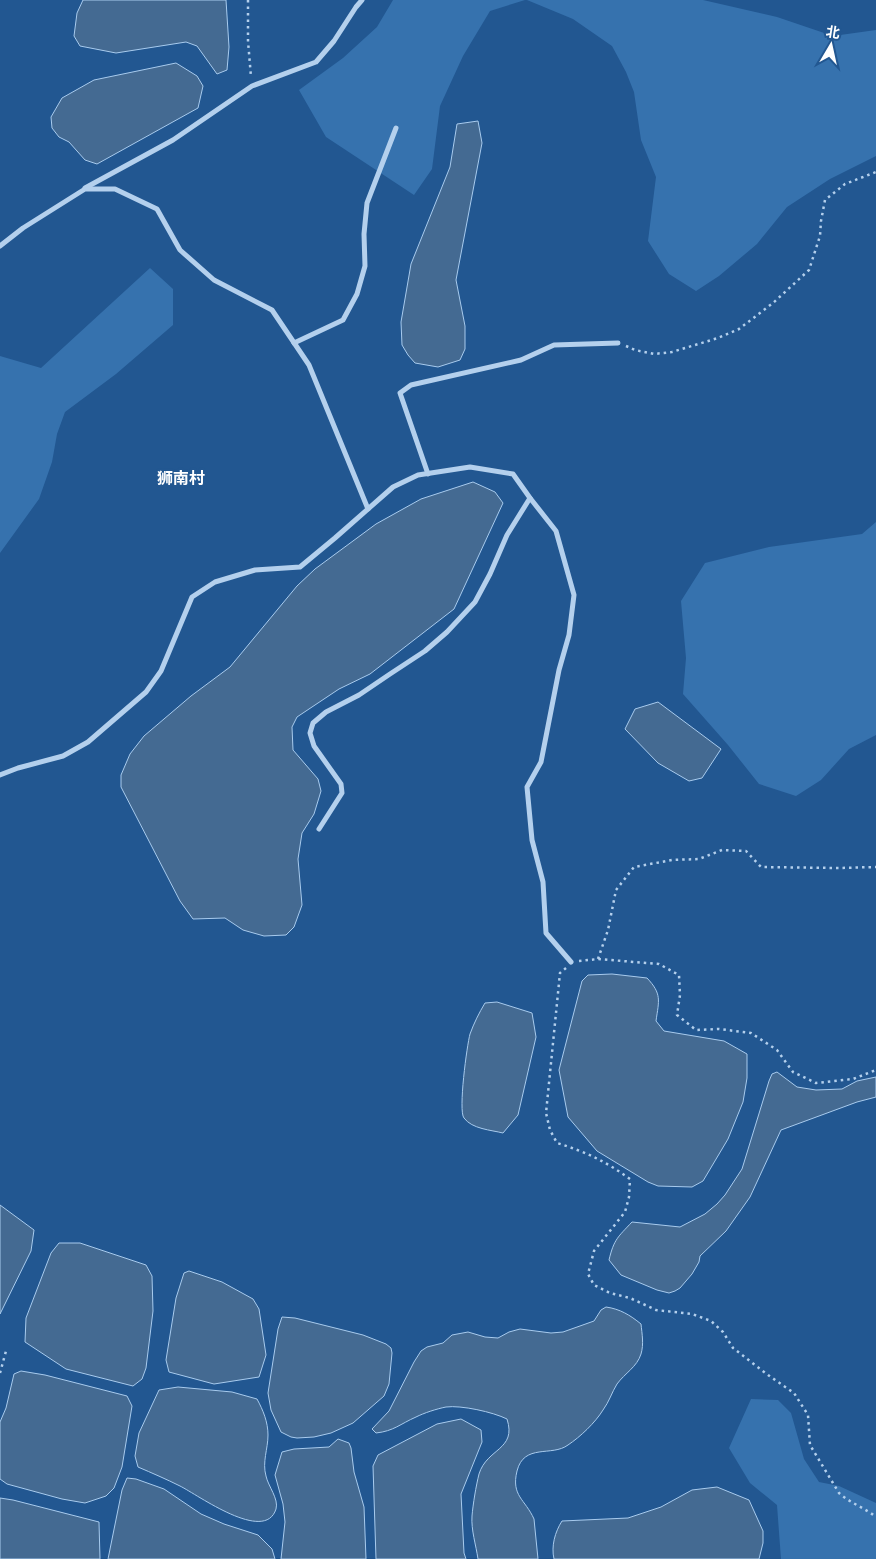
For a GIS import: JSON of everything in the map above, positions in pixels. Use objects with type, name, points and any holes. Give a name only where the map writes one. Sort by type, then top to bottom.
[{"type":"street","points":[[0,246],[23,228],[85,189],[173,140],[252,86],[316,62],[334,41],[362,0]]},
{"type":"street","points":[[294,343],[343,320],[357,294],[365,266],[364,234],[367,203],[396,128]]},
{"type":"street","points":[[85,189],[115,189],[157,209],[180,250],[214,280],[272,310],[309,365],[368,509]]},
{"type":"street","points":[[428,474],[400,393],[411,385],[521,360],[554,345],[618,342]]},
{"type":"street","points":[[0,775],[18,768],[63,756],[88,742],[146,692],[161,671],[192,597],[215,582],[255,570],[300,567],[393,487],[418,475],[470,467],[513,474],[556,531],[574,595],[569,635],[559,670],[541,762],[527,787],[532,840],[543,882],[546,933],[571,962]]},
{"type":"street","points":[[319,829],[342,793],[341,784],[314,746],[310,733],[313,722],[326,712],[359,695],[425,651],[447,632],[475,602],[507,535],[530,498]]},
{"type":"path","points":[[248,0],[248,41],[252,86]]},
{"type":"path","points":[[618,342],[635,350],[654,354],[672,352],[718,338],[739,329],[773,303],[809,270],[820,236],[825,200],[845,184],[876,172]]},
{"type":"path","points":[[598,959],[608,930],[616,890],[634,867],[672,860],[699,859],[722,850],[746,851],[761,867],[876,867]]},
{"type":"path","points":[[876,1070],[854,1079],[816,1083],[793,1072],[777,1050],[751,1033],[719,1029],[696,1030],[677,1015],[680,996],[679,975],[659,964],[598,959],[571,962],[560,973],[546,1113],[550,1130],[557,1142],[607,1162],[630,1179],[629,1196],[625,1212],[594,1251],[588,1274],[594,1285],[656,1310],[692,1314],[711,1321],[723,1332],[733,1348],[794,1393],[808,1415],[810,1445],[839,1493],[846,1499],[868,1510],[876,1517]]},
{"type":"path","points":[[0,1373],[6,1351]]},
{"type":"shaded area","points":[[83,0],[226,0],[229,47],[227,70],[217,74],[197,46],[186,42],[116,53],[80,46],[74,36],[77,13]]},
{"type":"shaded area","points":[[393,0],[525,0],[490,11],[463,56],[440,106],[432,169],[414,195],[326,137],[299,90],[343,58],[377,27]]},
{"type":"shaded area","points":[[527,0],[703,0],[777,17],[833,36],[876,30],[876,156],[830,179],[787,207],[757,244],[719,276],[696,291],[669,274],[648,241],[656,177],[641,140],[634,92],[612,46],[573,19]]},
{"type":"shaded area","points":[[176,63],[197,76],[203,86],[198,108],[97,164],[85,160],[69,142],[59,137],[52,128],[51,117],[62,98],[94,80]]},
{"type":"shaded area","points":[[478,121],[482,143],[456,280],[465,326],[465,349],[460,360],[438,367],[415,363],[402,345],[401,322],[411,264],[450,167],[457,124]]},
{"type":"shaded area","points":[[150,268],[173,289],[173,325],[116,374],[65,412],[57,434],[52,462],[39,499],[0,553],[0,356],[41,368]]},
{"type":"shaded area","points":[[473,482],[495,492],[503,503],[454,609],[370,674],[339,689],[297,717],[292,727],[293,750],[318,779],[321,791],[314,814],[302,833],[298,859],[302,905],[294,927],[286,935],[264,936],[243,930],[225,918],[193,919],[180,901],[121,787],[121,775],[130,754],[144,736],[191,696],[230,667],[297,586],[315,569],[376,524],[421,499]]},
{"type":"shaded area","points":[[876,522],[876,735],[849,749],[821,780],[796,796],[759,784],[683,694],[686,658],[681,601],[705,563],[769,547],[862,534]]},
{"type":"shaded area","points":[[658,702],[721,749],[702,778],[689,781],[658,763],[625,729],[635,709]]},
{"type":"shaded area","points":[[612,974],[647,978],[657,993],[656,1021],[664,1031],[724,1041],[747,1054],[747,1078],[743,1102],[728,1139],[703,1181],[692,1187],[658,1186],[648,1182],[597,1151],[568,1117],[559,1070],[582,981],[588,975]]},
{"type":"shaded area","points":[[497,1002],[532,1013],[536,1037],[518,1115],[503,1133],[472,1125],[467,1122],[462,1113],[464,1077],[470,1034],[485,1003]]},
{"type":"shaded area","points":[[777,1072],[797,1087],[816,1090],[842,1089],[857,1081],[876,1077],[876,1097],[857,1102],[781,1130],[750,1197],[726,1231],[700,1256],[699,1262],[692,1274],[680,1288],[669,1293],[621,1275],[609,1260],[617,1239],[632,1222],[680,1227],[705,1214],[725,1195],[742,1169],[769,1081],[772,1074]]},
{"type":"shaded area","points":[[0,1205],[34,1230],[31,1251],[0,1314]]},
{"type":"shaded area","points":[[59,1243],[80,1243],[146,1265],[152,1276],[153,1311],[146,1368],[142,1379],[133,1386],[66,1369],[25,1342],[26,1318],[51,1253]]},
{"type":"shaded area","points":[[189,1271],[222,1282],[253,1299],[259,1309],[266,1355],[259,1377],[214,1384],[169,1372],[166,1360],[176,1298],[184,1273]]},
{"type":"shaded area","points":[[606,1307],[625,1313],[641,1324],[643,1343],[641,1354],[634,1366],[617,1384],[600,1415],[582,1434],[562,1448],[532,1454],[521,1462],[517,1471],[517,1492],[534,1519],[538,1559],[478,1559],[472,1521],[479,1474],[488,1459],[505,1443],[509,1429],[507,1419],[477,1410],[446,1407],[423,1414],[388,1431],[376,1433],[372,1429],[389,1411],[414,1362],[421,1351],[427,1347],[443,1343],[452,1335],[468,1332],[485,1337],[498,1338],[520,1329],[551,1333],[563,1332],[594,1321],[601,1310]]},
{"type":"shaded area","points":[[282,1317],[295,1318],[363,1335],[386,1344],[391,1348],[392,1353],[389,1384],[384,1396],[353,1423],[331,1433],[297,1438],[281,1432],[271,1410],[268,1393],[278,1329]]},
{"type":"shaded area","points":[[21,1371],[45,1375],[127,1396],[132,1406],[122,1467],[114,1488],[106,1496],[85,1503],[62,1499],[7,1484],[0,1479],[0,1422],[6,1408],[14,1374]]},
{"type":"shaded area","points":[[178,1387],[232,1392],[257,1399],[265,1416],[268,1430],[265,1471],[277,1505],[269,1518],[259,1521],[231,1514],[180,1486],[138,1467],[135,1456],[139,1433],[159,1390]]},
{"type":"shaded area","points":[[751,1399],[778,1400],[791,1413],[804,1459],[819,1482],[839,1486],[876,1503],[876,1559],[781,1559],[777,1505],[750,1483],[729,1448]]},
{"type":"shaded area","points":[[461,1419],[481,1430],[482,1442],[461,1494],[464,1553],[466,1559],[376,1559],[373,1466],[378,1455],[437,1424]]},
{"type":"shaded area","points":[[338,1439],[349,1443],[351,1448],[354,1472],[364,1507],[366,1559],[281,1559],[285,1522],[283,1504],[275,1475],[282,1452],[294,1449],[329,1447]]},
{"type":"shaded area","points":[[127,1478],[136,1479],[164,1489],[201,1514],[258,1535],[272,1549],[275,1559],[108,1559],[122,1490]]},
{"type":"shaded area","points":[[717,1487],[749,1500],[763,1531],[763,1543],[759,1559],[554,1559],[554,1539],[562,1521],[628,1518],[661,1507],[692,1490]]},
{"type":"shaded area","points":[[0,1498],[99,1522],[100,1559],[0,1559]]},
{"type":"district","name":"狮南村","points":[[181,478]]}]
